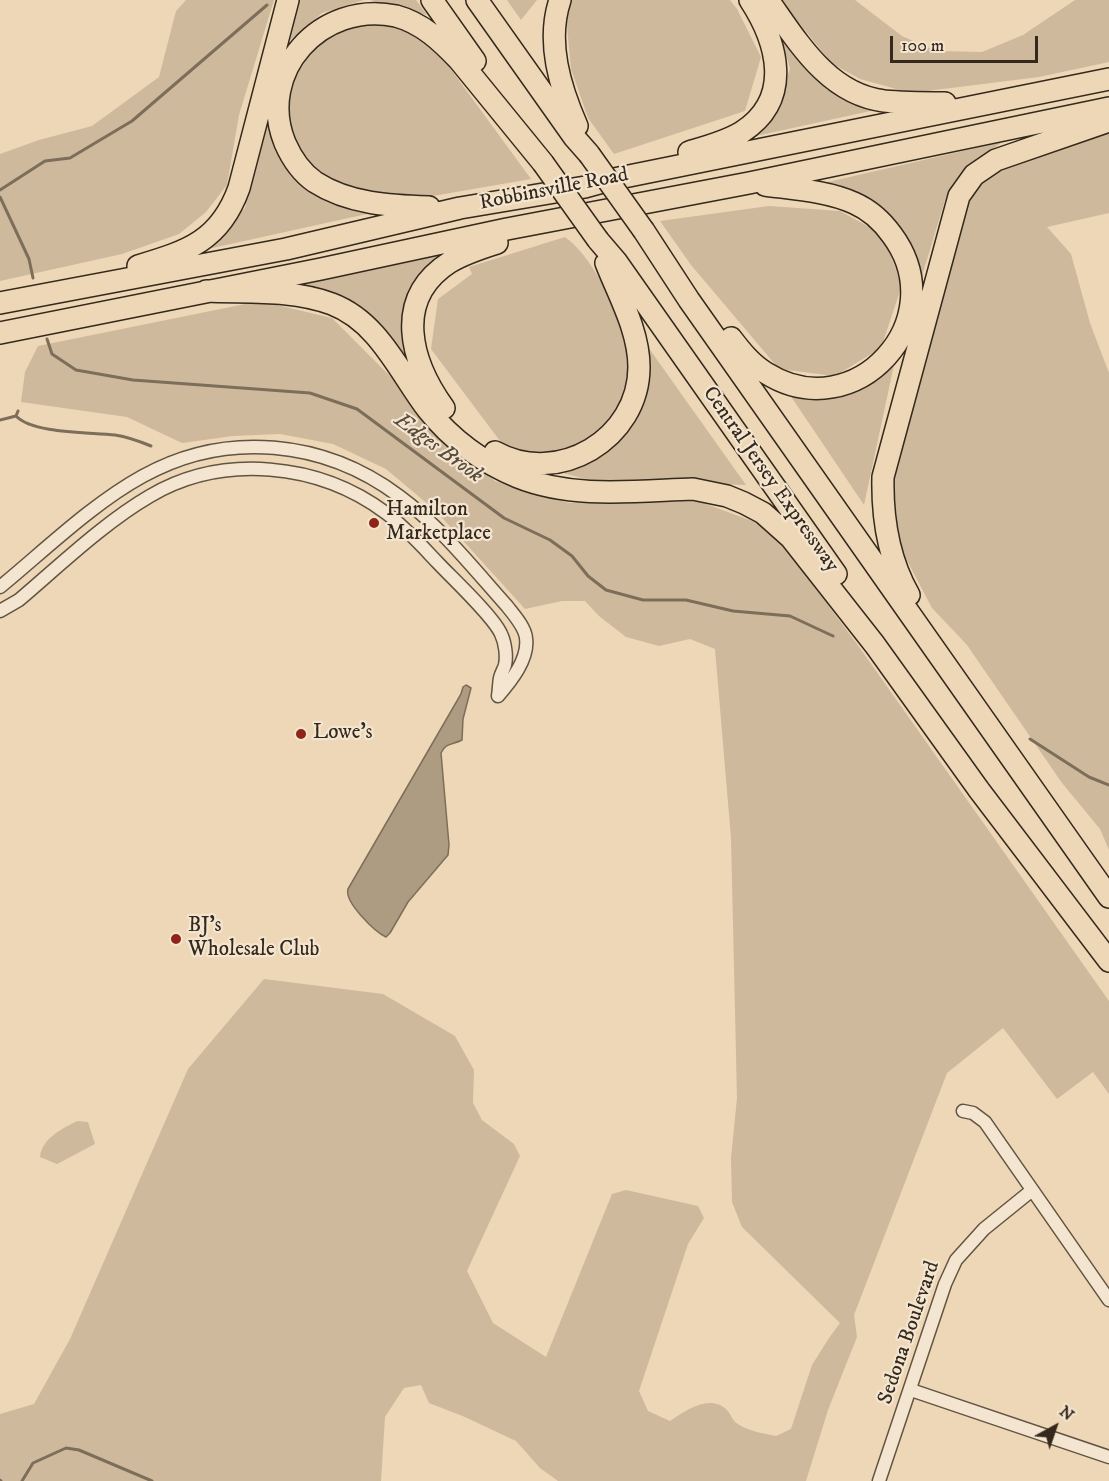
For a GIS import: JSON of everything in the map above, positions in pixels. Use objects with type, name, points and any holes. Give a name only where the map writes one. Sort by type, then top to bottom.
[{"type":"highway","points":[[26,298],[180,253],[206,239],[218,227],[228,214],[239,188],[288,0]]},
{"type":"highway","name":"Central Jersey Expressway","points":[[432,0],[497,92],[543,164],[597,240],[616,261],[1109,961]]},
{"type":"highway","name":"Central Jersey Expressway","points":[[477,0],[644,231],[689,300],[1109,897]]},
{"type":"highway","points":[[560,0],[555,18],[556,60],[567,102],[589,154]]},
{"type":"highway","points":[[614,179],[642,165],[740,134],[761,115],[773,90],[776,61],[768,32],[750,0]]},
{"type":"highway","points":[[768,0],[810,58],[822,71],[849,89],[883,101],[972,106]]},
{"type":"highway","points":[[460,208],[401,207],[367,202],[329,190],[304,174],[291,155],[282,135],[278,103],[285,71],[296,52],[311,36],[337,20],[368,14],[396,16],[424,28],[459,60],[543,164]]},
{"type":"highway","name":"Robbinsville Road","points":[[0,303],[286,249],[460,208],[585,187],[614,179],[1109,79]]},
{"type":"highway","name":"Robbinsville Road","points":[[0,333],[321,269],[507,228],[749,183],[1109,108]]},
{"type":"highway","points":[[1020,770],[904,587],[891,553],[884,521],[883,477],[954,209],[965,185],[984,167],[996,160],[1109,121]]},
{"type":"highway","points":[[644,231],[746,357],[767,374],[782,381],[812,388],[840,385],[867,374],[889,356],[898,344],[910,315],[911,277],[904,254],[897,242],[880,221],[854,203],[816,193],[749,183]]},
{"type":"highway","points":[[557,220],[472,251],[448,264],[427,284],[415,310],[412,327],[413,344],[429,385],[453,418],[487,448],[502,456],[533,464],[562,462],[576,458],[609,437],[630,408],[638,378],[636,345],[617,287],[597,240]]},
{"type":"highway","points":[[206,291],[274,293],[312,298],[334,305],[351,314],[379,339],[427,408],[444,428],[479,456],[519,477],[562,489],[587,492],[693,489],[710,491],[736,499],[763,513],[791,538],[875,645],[978,790],[1109,961]]},
{"type":"street","points":[[0,588],[113,495],[164,465],[236,447],[297,450],[326,457],[369,476],[426,518],[507,606],[518,620],[526,637],[525,652],[512,681],[498,696],[505,665],[501,633],[410,533],[385,512],[358,495],[301,475],[260,468],[210,473],[183,480],[151,495],[123,513],[19,600],[0,611]]},
{"type":"street","points":[[963,1111],[973,1113],[985,1122],[1109,1300]]},
{"type":"street","name":"Sedona Boulevard","points":[[879,1481],[945,1284],[956,1260],[984,1229],[1031,1191]]},
{"type":"street","points":[[911,1390],[1109,1457]]},
{"type":"shaded area","points":[[186,0],[274,0],[239,115],[227,185],[206,212],[179,234],[122,254],[0,281],[0,154],[39,140],[92,126],[159,77],[176,11]]},
{"type":"shaded area","points":[[295,0],[364,0],[322,13],[281,48]]},
{"type":"shaded area","points":[[370,0],[416,0],[427,15]]},
{"type":"shaded area","points":[[507,0],[537,0],[521,20]]},
{"type":"shaded area","points":[[572,0],[730,0],[737,9],[761,57],[745,111],[614,154],[588,118],[571,69],[566,16]]},
{"type":"shaded area","points":[[781,0],[855,0],[902,36],[936,51],[982,52],[1023,35],[1075,0],[1109,0],[1109,62],[1039,77],[911,93],[860,79],[831,63]]},
{"type":"shaded area","points":[[777,20],[884,108],[747,138],[775,109],[790,69]]},
{"type":"shaded area","points":[[366,22],[398,23],[439,53],[531,179],[433,196],[371,192],[322,177],[294,144],[284,95],[317,43]]},
{"type":"shaded area","points":[[266,112],[284,157],[376,212],[208,249],[245,208]]},
{"type":"shaded area","points":[[1109,132],[1109,213],[1047,227],[1071,254],[1090,323],[1109,373],[1109,850],[1100,829],[1062,783],[967,645],[932,608],[902,551],[890,490],[967,197],[984,178],[1023,159]]},
{"type":"shaded area","points":[[1002,142],[973,164],[946,197],[922,276],[916,252],[872,202],[819,184]]},
{"type":"shaded area","points":[[769,206],[840,211],[882,234],[902,285],[881,348],[835,376],[779,369],[691,265],[660,221]]},
{"type":"shaded area","points":[[565,237],[588,261],[611,300],[621,309],[746,485],[590,480],[566,474],[500,441],[431,349],[438,299],[472,274],[469,267]]},
{"type":"shaded area","points":[[441,254],[421,277],[408,358],[351,304],[296,284]]},
{"type":"shaded area","points":[[260,301],[332,318],[495,481],[569,503],[698,501],[771,528],[857,644],[1109,1001],[1109,1094],[1093,1072],[1057,1099],[1003,1028],[947,1073],[854,1315],[857,1337],[828,1410],[806,1481],[558,1481],[540,1468],[516,1441],[429,1403],[421,1385],[404,1388],[385,1417],[381,1481],[0,1481],[0,1414],[34,1404],[70,1339],[188,1069],[264,979],[383,994],[455,1036],[474,1070],[473,1103],[482,1120],[514,1144],[520,1156],[467,1271],[493,1323],[546,1357],[612,1194],[626,1190],[698,1206],[704,1218],[688,1244],[639,1391],[648,1411],[670,1421],[698,1405],[713,1403],[727,1410],[735,1422],[744,1428],[776,1436],[791,1429],[812,1365],[840,1323],[742,1227],[732,1202],[731,1158],[737,1098],[731,838],[715,649],[690,639],[659,646],[626,637],[599,616],[585,601],[562,601],[525,609],[436,511],[386,469],[333,444],[280,434],[233,436],[182,443],[127,417],[21,402],[25,372],[38,346]]},
{"type":"shaded area","points":[[894,365],[864,505],[786,389],[857,386]]},
{"type":"shaded area","points":[[466,685],[471,688],[463,719],[462,740],[447,745],[441,753],[448,855],[408,902],[386,937],[355,909],[348,895],[348,889]]},
{"type":"shaded area","points":[[77,1121],[88,1122],[95,1144],[57,1164],[40,1157],[49,1139]]},
{"type":"waterway","points":[[0,190],[45,161],[70,158],[132,121],[267,5]]},
{"type":"waterway","name":"Edges Brook","points":[[0,197],[29,259],[33,278]]},
{"type":"waterway","name":"Edges Brook","points":[[47,339],[52,354],[76,370],[133,380],[310,393],[357,409],[504,518],[550,540],[572,556],[588,576],[606,590],[643,600],[686,600],[733,611],[790,616],[833,636]]},
{"type":"waterway","points":[[0,420],[16,416],[18,411]]},
{"type":"waterway","points":[[16,416],[24,422],[48,429],[115,435],[151,446]]},
{"type":"waterway","name":"Edges Brook","points":[[1030,739],[1089,777],[1109,785]]},
{"type":"waterway","points":[[22,1481],[33,1463],[66,1448],[79,1450],[152,1481]]},
{"type":"place","name":"Hamilton Marketplace","points":[[374,523]]},
{"type":"place","name":"Lowe's","points":[[301,734]]},
{"type":"place","name":"BJ's Wholesale Club","points":[[176,939]]}]
